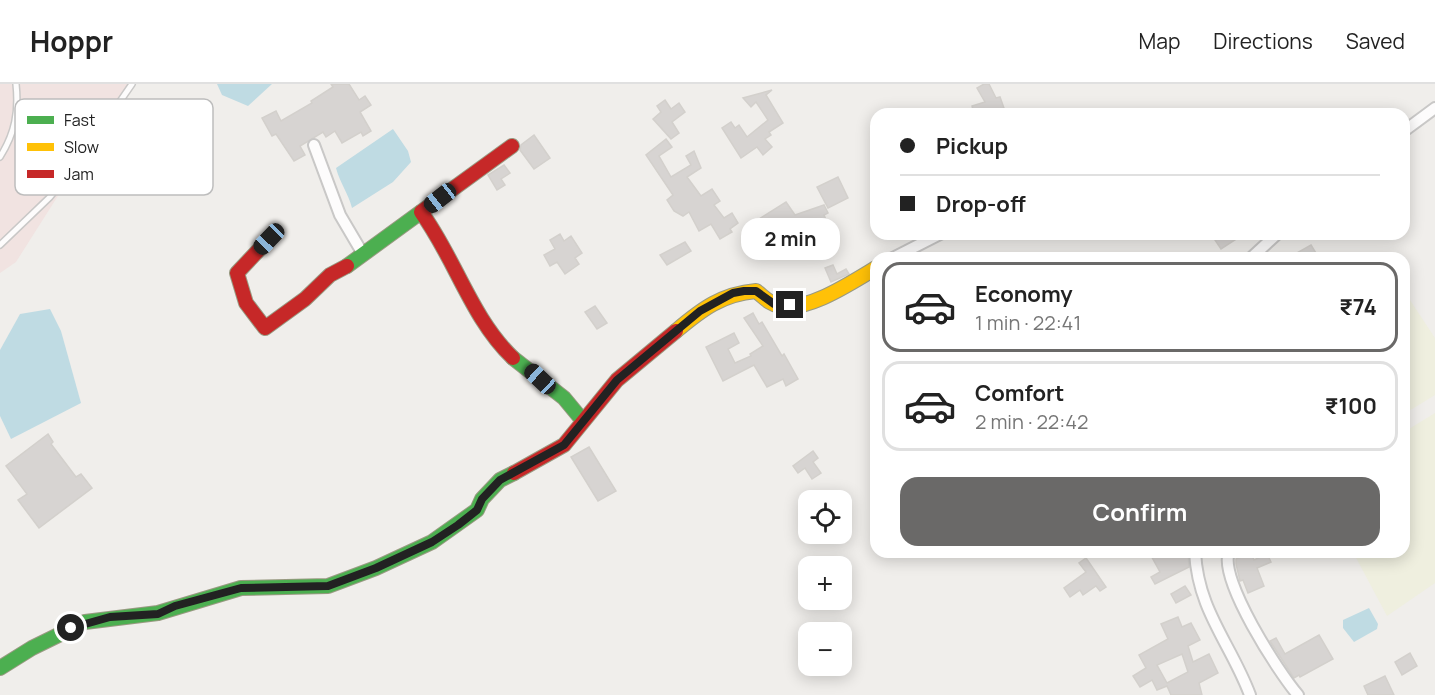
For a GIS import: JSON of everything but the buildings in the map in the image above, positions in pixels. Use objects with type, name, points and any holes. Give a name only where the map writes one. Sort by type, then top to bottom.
[{"type":"street","points":[[1410,127],[1435,108]]},
{"type":"street","points":[[314,145],[340,215],[363,254]]},
{"type":"street","points":[[269,239],[237,273],[237,282],[242,292],[258,322],[265,328],[305,299],[330,275],[355,262],[512,146]]},
{"type":"street","points":[[421,212],[451,259],[496,339],[511,356],[567,402],[583,422]]},
{"type":"street","points":[[905,252],[928,240]]},
{"type":"street","points":[[1258,252],[1270,240]]},
{"type":"street","points":[[0,668],[32,648],[85,622],[158,614],[175,606],[241,588],[328,586],[359,575],[432,542],[477,510],[482,499],[500,480],[564,445],[617,380],[700,311],[733,293],[756,291],[774,304],[808,302],[836,293],[870,272]]},
{"type":"street","points":[[1196,558],[1203,593],[1214,626],[1250,695]]},
{"type":"street","points":[[1228,558],[1246,612],[1276,669],[1298,695]]},
{"type":"lane","points":[[122,99],[132,84]]},
{"type":"lane","points":[[0,157],[10,141],[15,125]]},
{"type":"lane","points":[[0,245],[52,195]]},
{"type":"shaded area","points":[[0,84],[129,84],[119,99],[15,99],[15,195],[59,195],[16,262],[0,273]]},
{"type":"green space","points":[[1410,300],[1435,338],[1435,395],[1410,410]]},
{"type":"green space","points":[[1435,413],[1435,583],[1387,616],[1356,558],[1410,558],[1410,428]]},
{"type":"water","points":[[217,84],[272,84],[248,106],[222,95]]},
{"type":"water","points":[[393,129],[408,151],[411,162],[393,182],[352,208],[336,168]]},
{"type":"water","points":[[50,309],[61,331],[81,403],[11,439],[0,416],[0,350],[20,314]]},
{"type":"water","points":[[1369,608],[1378,624],[1377,629],[1354,642],[1343,628],[1343,620]]},
{"type":"traffic: fast","points":[[347,266],[421,212]]},
{"type":"traffic: fast","points":[[513,358],[564,398],[583,421]]},
{"type":"traffic: fast","points":[[0,668],[32,648],[85,622],[158,613],[241,588],[328,586],[376,568],[432,542],[477,510],[482,499],[500,480],[514,473]]},
{"type":"traffic: slow","points":[[676,331],[704,309],[733,295],[756,291],[776,305],[791,307],[803,305],[830,294],[870,272]]},
{"type":"traffic: jam","points":[[512,146],[421,212],[444,249],[474,306],[498,342],[513,358]]},
{"type":"traffic: jam","points":[[269,239],[237,273],[246,303],[265,328],[305,299],[330,275],[347,266]]},
{"type":"traffic: jam","points":[[514,473],[564,445],[617,380],[676,331]]},
{"type":"route","points":[[71,628],[85,622],[110,617],[158,614],[175,606],[241,588],[328,586],[376,568],[432,542],[458,525],[477,510],[482,499],[500,480],[564,445],[617,380],[700,311],[722,298],[744,291],[756,291],[770,303],[790,305]]}]
